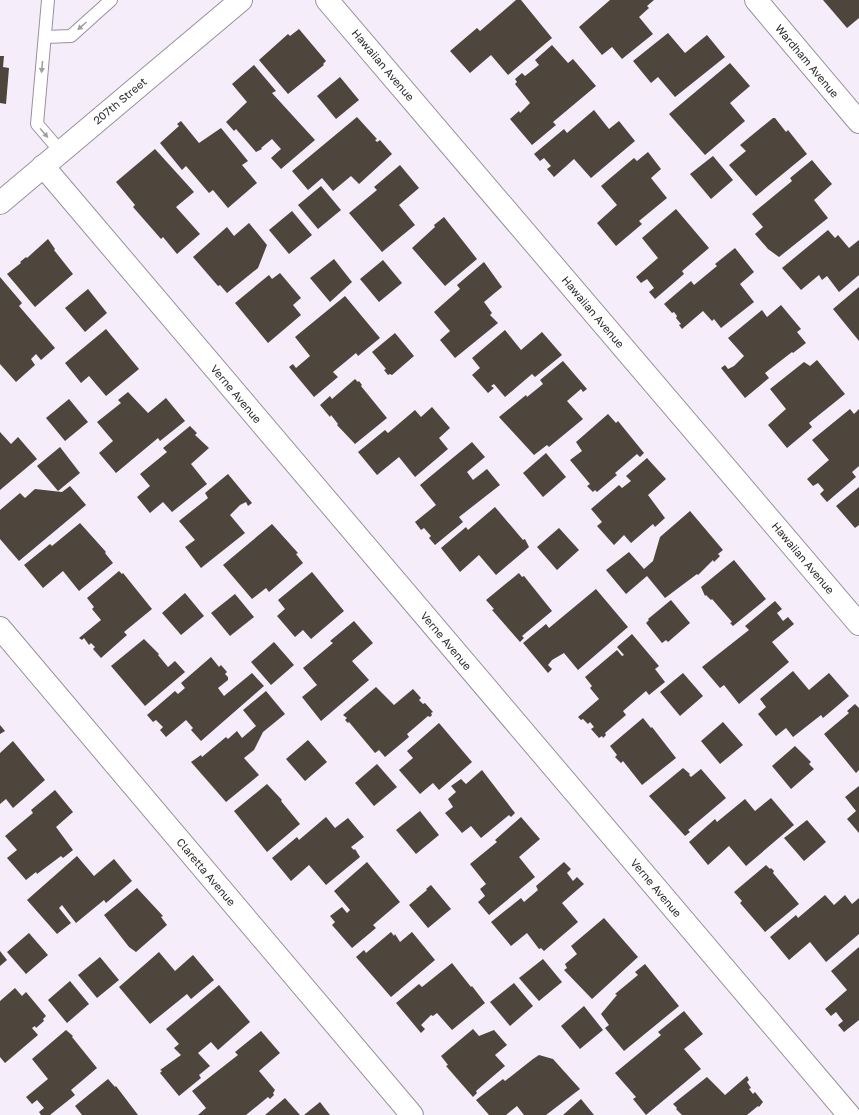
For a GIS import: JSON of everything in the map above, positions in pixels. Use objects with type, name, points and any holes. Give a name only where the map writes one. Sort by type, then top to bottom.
[{"type":"street","name":"207th Street","points":[[0,203],[241,0]]},
{"type":"street","name":"Hawaiian Avenue","points":[[327,0],[859,624]]},
{"type":"street","name":"Wardham Avenue","points":[[756,0],[856,112]]},
{"type":"street","name":"Verne Avenue","points":[[43,166],[849,1115]]},
{"type":"street","name":"Claretta Avenue","points":[[0,628],[412,1115]]},
{"type":"lane","points":[[48,0],[36,124],[61,152]]},
{"type":"lane","points":[[45,37],[71,36],[111,0]]},
{"type":"building","points":[[516,0],[521,0],[552,38],[508,75],[491,55],[470,73],[450,51],[477,28],[480,31]]},
{"type":"building","points":[[610,0],[654,0],[647,6],[649,8],[639,17],[653,34],[622,59],[612,47],[602,55],[579,27]]},
{"type":"building","points":[[823,0],[859,0],[859,18],[847,28]]},
{"type":"building","points":[[299,29],[326,61],[323,64],[324,65],[288,94],[259,60],[288,34],[290,36]]},
{"type":"building","points":[[668,33],[685,53],[707,35],[725,57],[675,97],[658,77],[651,83],[633,61]]},
{"type":"building","points":[[552,45],[568,63],[573,59],[596,86],[553,122],[556,125],[532,145],[510,119],[519,111],[520,113],[530,103],[515,84],[517,82],[515,79],[522,73],[525,76],[539,65],[535,60]]},
{"type":"building","points":[[0,56],[4,56],[3,67],[9,68],[6,104],[0,103]]},
{"type":"building","points":[[730,63],[750,86],[730,103],[745,121],[705,155],[669,114]]},
{"type":"building","points":[[254,65],[276,91],[272,93],[315,140],[281,169],[271,158],[281,149],[272,139],[261,148],[262,149],[256,152],[236,129],[234,131],[226,122],[247,102],[232,84]]},
{"type":"building","points":[[340,77],[359,100],[336,119],[317,96]]},
{"type":"building","points":[[594,110],[609,129],[619,121],[635,141],[591,178],[574,159],[554,177],[547,169],[551,166],[544,158],[540,161],[534,154],[564,129],[567,133]]},
{"type":"building","points":[[357,117],[377,139],[375,140],[377,142],[380,140],[392,154],[359,184],[351,176],[333,191],[322,178],[308,190],[292,171]]},
{"type":"building","points":[[773,118],[775,118],[786,132],[788,130],[807,154],[756,196],[729,165],[746,151],[740,145]]},
{"type":"building","points":[[181,121],[199,143],[221,128],[248,161],[242,165],[257,183],[228,208],[213,190],[209,193],[186,166],[182,170],[160,143],[179,126],[177,124]]},
{"type":"building","points":[[155,149],[194,192],[176,207],[200,234],[177,254],[163,237],[161,239],[133,207],[135,205],[116,182]]},
{"type":"building","points":[[648,152],[661,169],[651,178],[667,198],[639,221],[642,224],[616,246],[597,223],[617,205],[601,186],[634,158],[637,161]]},
{"type":"building","points":[[713,156],[733,180],[711,199],[690,174]]},
{"type":"building","points":[[812,160],[832,184],[814,200],[828,218],[779,257],[768,249],[755,234],[763,227],[752,214],[792,181],[790,178]]},
{"type":"building","points":[[400,165],[419,188],[399,205],[415,225],[382,252],[349,213],[377,190],[374,187]]},
{"type":"building","points":[[321,186],[341,210],[318,229],[298,205]]},
{"type":"building","points":[[676,209],[709,248],[682,271],[684,274],[655,299],[649,292],[654,288],[647,279],[641,283],[636,277],[658,258],[642,238]]},
{"type":"building","points":[[292,211],[312,235],[289,254],[269,230]]},
{"type":"building","points":[[444,217],[477,259],[445,286],[412,248],[435,227],[434,225]]},
{"type":"building","points":[[249,223],[267,245],[258,268],[227,293],[220,285],[218,286],[193,257],[227,227],[234,236]]},
{"type":"building","points":[[828,230],[835,238],[838,235],[849,248],[859,240],[859,275],[839,292],[827,276],[822,280],[819,275],[801,290],[782,268]]},
{"type":"building","points":[[48,239],[55,249],[54,250],[73,274],[35,307],[7,274]]},
{"type":"building","points":[[735,248],[754,272],[740,284],[754,302],[721,328],[714,319],[712,321],[703,311],[682,329],[679,325],[681,324],[676,318],[677,316],[664,304],[691,281],[694,285],[717,266],[715,264]]},
{"type":"building","points":[[334,259],[352,282],[330,302],[310,278]]},
{"type":"building","points":[[383,260],[402,283],[379,302],[360,279]]},
{"type":"building","points":[[484,262],[502,287],[484,302],[492,313],[490,315],[498,323],[455,358],[440,340],[450,331],[434,312],[460,289],[457,285]]},
{"type":"building","points":[[280,273],[301,298],[293,305],[301,315],[268,343],[235,303],[269,275],[272,279]]},
{"type":"building","points":[[0,277],[22,303],[19,306],[55,348],[41,360],[36,354],[31,359],[35,365],[16,382],[0,364]]},
{"type":"building","points":[[859,287],[859,341],[833,309]]},
{"type":"building","points":[[88,289],[107,313],[85,332],[65,308]]},
{"type":"building","points":[[345,296],[380,338],[358,356],[356,353],[333,372],[338,377],[314,397],[289,367],[293,364],[296,368],[310,356],[295,337]]},
{"type":"building","points":[[781,305],[801,329],[797,332],[806,343],[765,373],[769,378],[745,398],[721,368],[725,365],[728,369],[734,366],[744,356],[728,338],[762,310],[767,317]]},
{"type":"building","points":[[106,329],[139,369],[106,396],[89,376],[81,383],[65,363]]},
{"type":"building","points":[[505,330],[521,350],[542,332],[562,355],[535,377],[532,374],[505,397],[494,384],[491,386],[494,388],[488,393],[472,375],[480,368],[472,358]]},
{"type":"building","points":[[395,333],[414,356],[392,375],[388,375],[384,370],[386,369],[372,352]]},
{"type":"building","points":[[817,360],[845,394],[809,423],[812,427],[787,448],[768,425],[786,409],[770,389],[804,362],[810,366]]},
{"type":"building","points":[[563,361],[587,389],[583,392],[581,389],[567,401],[583,419],[549,447],[547,445],[534,455],[499,417],[526,395],[527,397],[543,384],[540,380]]},
{"type":"building","points":[[355,379],[358,382],[359,381],[362,385],[361,386],[387,418],[355,444],[337,425],[338,424],[331,415],[330,417],[320,405],[330,396],[332,399]]},
{"type":"building","points":[[128,392],[148,413],[166,398],[185,421],[160,441],[158,438],[116,473],[99,453],[113,441],[97,422],[121,403],[118,400]]},
{"type":"building","points":[[69,399],[88,422],[65,441],[46,418]]},
{"type":"building","points":[[432,407],[450,428],[439,438],[448,449],[415,477],[399,457],[377,475],[358,452],[385,430],[388,433],[415,410],[421,417]]},
{"type":"building","points":[[850,409],[854,414],[859,409],[859,466],[852,472],[856,477],[827,502],[820,494],[824,490],[818,483],[813,486],[807,479],[829,460],[812,440]]},
{"type":"building","points":[[608,414],[616,423],[618,421],[644,453],[640,457],[637,454],[615,473],[617,475],[597,492],[595,490],[593,492],[587,486],[590,484],[570,460],[582,451],[576,442]]},
{"type":"building","points":[[190,426],[197,433],[195,435],[209,448],[191,464],[207,484],[172,512],[163,502],[150,513],[137,497],[150,486],[140,474],[167,452],[163,448]]},
{"type":"building","points":[[0,432],[11,444],[18,437],[37,459],[0,490]]},
{"type":"building","points":[[472,442],[485,457],[467,472],[473,480],[487,469],[500,485],[459,517],[463,522],[435,545],[429,538],[431,536],[424,528],[421,530],[415,522],[436,505],[420,485]]},
{"type":"building","points":[[60,447],[80,473],[58,491],[37,466]]},
{"type":"building","points":[[546,453],[566,477],[543,497],[523,473]]},
{"type":"building","points":[[647,458],[666,479],[648,495],[665,518],[655,527],[653,524],[631,543],[624,535],[614,545],[597,526],[602,522],[591,509],[619,485],[622,488],[631,481],[626,476]]},
{"type":"building","points":[[228,474],[252,503],[248,506],[246,502],[240,505],[230,515],[245,533],[201,568],[185,547],[195,540],[179,521],[208,498],[205,493]]},
{"type":"building","points":[[70,486],[86,505],[19,561],[0,539],[0,510],[20,493],[25,498],[35,489],[62,492]]},
{"type":"building","points":[[859,487],[859,525],[855,528],[836,506]]},
{"type":"building","points":[[495,507],[523,540],[525,539],[529,547],[496,575],[479,555],[460,572],[441,548],[466,527],[468,530]]},
{"type":"building","points":[[690,511],[723,550],[718,554],[720,556],[714,562],[713,560],[698,575],[697,574],[665,598],[647,576],[626,594],[606,570],[629,552],[644,569],[653,561],[660,537]]},
{"type":"building","points":[[80,523],[106,552],[105,553],[113,563],[79,591],[63,571],[43,588],[24,565],[50,544],[52,546]]},
{"type":"building","points":[[272,524],[298,553],[296,554],[303,563],[269,592],[266,588],[252,599],[223,565]]},
{"type":"building","points":[[559,528],[579,550],[557,570],[537,547]]},
{"type":"building","points":[[734,560],[766,599],[733,626],[730,623],[732,622],[712,599],[711,600],[706,595],[705,596],[701,587]]},
{"type":"building","points":[[119,571],[122,574],[123,573],[152,609],[124,632],[127,635],[101,658],[93,649],[95,647],[91,643],[89,645],[84,638],[82,640],[79,638],[101,620],[92,609],[94,607],[87,598]]},
{"type":"building","points":[[312,572],[344,611],[311,639],[303,630],[295,637],[277,616],[285,609],[278,600]]},
{"type":"building","points":[[519,573],[522,577],[524,576],[552,611],[522,636],[524,638],[520,642],[492,610],[494,609],[486,600]]},
{"type":"building","points":[[596,589],[628,627],[578,670],[564,653],[552,660],[548,665],[552,669],[548,673],[523,643],[546,624],[549,628]]},
{"type":"building","points":[[185,593],[204,616],[181,635],[162,613]]},
{"type":"building","points":[[235,594],[254,617],[230,636],[211,613]]},
{"type":"building","points":[[671,600],[690,623],[668,642],[666,640],[662,643],[646,623],[649,620],[648,619]]},
{"type":"building","points":[[775,601],[782,609],[777,613],[783,621],[788,617],[794,624],[772,642],[789,662],[739,704],[724,685],[720,688],[702,667],[749,630],[745,626]]},
{"type":"building","points":[[354,621],[373,643],[352,661],[369,680],[321,721],[302,697],[317,685],[303,668],[333,643],[330,641]]},
{"type":"building","points":[[632,634],[659,666],[655,669],[665,682],[649,695],[646,691],[623,711],[626,715],[605,733],[606,735],[603,738],[602,736],[599,738],[591,729],[594,727],[590,722],[588,724],[583,719],[581,720],[578,717],[599,699],[590,688],[592,686],[585,677],[617,650],[622,656],[624,655],[617,647]]},
{"type":"building","points":[[144,639],[159,654],[158,655],[168,667],[175,661],[185,672],[145,706],[111,666]]},
{"type":"building","points":[[274,642],[294,665],[271,685],[251,662]]},
{"type":"building","points":[[211,657],[219,667],[221,665],[227,672],[225,674],[228,677],[228,680],[218,688],[224,696],[252,673],[264,686],[201,741],[191,730],[193,728],[186,720],[166,737],[160,730],[163,727],[156,720],[153,722],[147,715],[175,691],[178,694],[185,688],[181,683]]},
{"type":"building","points":[[793,671],[809,690],[829,673],[849,696],[823,718],[821,715],[793,737],[786,728],[776,736],[758,714],[766,707],[760,699]]},
{"type":"building","points":[[683,673],[703,696],[680,716],[660,692]]},
{"type":"building","points":[[376,687],[394,705],[413,689],[421,698],[419,700],[423,704],[425,703],[433,712],[431,713],[432,715],[430,717],[428,716],[407,734],[409,737],[385,757],[379,750],[375,753],[349,722],[348,723],[345,720],[347,718],[343,715]]},
{"type":"building","points":[[266,691],[285,714],[263,732],[254,750],[244,758],[259,775],[226,802],[191,762],[201,755],[202,757],[226,737],[228,739],[237,731],[242,738],[256,726],[243,710]]},
{"type":"building","points":[[855,704],[859,708],[859,770],[856,773],[824,734],[849,713],[847,711]]},
{"type":"building","points":[[643,718],[651,728],[652,727],[676,758],[642,785],[623,761],[621,763],[615,757],[617,755],[610,746]]},
{"type":"building","points":[[723,722],[743,745],[720,764],[701,741]]},
{"type":"building","points":[[439,723],[472,762],[439,790],[433,783],[420,794],[399,770],[413,758],[407,751]]},
{"type":"building","points":[[0,725],[5,731],[0,734]]},
{"type":"building","points":[[308,740],[327,762],[305,781],[286,759]]},
{"type":"building","points":[[13,741],[45,780],[13,808],[6,799],[0,804],[0,753]]},
{"type":"building","points":[[795,746],[811,762],[809,764],[814,769],[791,789],[772,766]]},
{"type":"building","points":[[377,764],[397,787],[374,806],[355,783]]},
{"type":"building","points":[[683,768],[690,774],[689,775],[691,777],[701,769],[726,798],[688,830],[690,832],[685,836],[649,796]]},
{"type":"building","points":[[482,770],[515,813],[511,817],[509,815],[481,838],[471,826],[462,833],[445,813],[453,807],[448,799],[456,792],[451,786],[461,779],[466,784]]},
{"type":"building","points":[[267,784],[282,800],[281,801],[300,824],[267,852],[234,811]]},
{"type":"building","points":[[859,786],[859,833],[847,819],[856,811],[845,797]]},
{"type":"building","points":[[55,790],[73,812],[56,827],[73,850],[63,858],[61,856],[37,874],[36,872],[26,880],[7,858],[17,850],[5,836],[33,813],[31,810]]},
{"type":"building","points":[[771,798],[794,825],[746,866],[729,846],[708,865],[689,842],[715,819],[717,822],[745,799],[755,811]]},
{"type":"building","points":[[420,811],[439,835],[416,854],[396,830]]},
{"type":"building","points":[[326,817],[335,828],[348,818],[364,837],[351,847],[354,850],[355,849],[360,857],[326,885],[309,865],[291,881],[272,858],[297,837],[299,840]]},
{"type":"building","points":[[521,817],[540,839],[519,857],[535,877],[489,915],[478,902],[485,896],[480,889],[486,884],[470,864],[497,842],[495,840]]},
{"type":"building","points":[[807,820],[826,842],[804,861],[784,838]]},
{"type":"building","points":[[77,856],[94,876],[114,859],[132,881],[106,903],[104,900],[76,923],[62,905],[59,908],[71,923],[57,934],[27,900]]},
{"type":"building","points":[[367,862],[400,902],[373,925],[376,928],[352,948],[332,925],[335,922],[330,916],[342,907],[347,913],[350,910],[334,891]]},
{"type":"building","points":[[564,862],[571,869],[567,873],[573,881],[577,877],[584,884],[562,903],[578,922],[544,951],[541,948],[539,949],[527,933],[511,946],[491,922],[521,898],[524,902],[538,890],[536,886]]},
{"type":"building","points":[[766,865],[774,871],[773,873],[799,904],[765,932],[740,903],[742,901],[734,892]]},
{"type":"building","points":[[431,885],[451,909],[428,928],[409,905]]},
{"type":"building","points":[[137,888],[163,916],[161,917],[167,925],[136,952],[129,947],[104,915]]},
{"type":"building","points":[[825,895],[834,905],[845,895],[852,904],[859,898],[859,934],[826,962],[810,942],[789,960],[770,937],[796,915],[798,918]]},
{"type":"building","points":[[604,918],[638,957],[592,999],[564,970],[567,968],[565,964],[577,954],[571,946]]},
{"type":"building","points":[[391,932],[394,936],[395,934],[400,942],[412,932],[435,960],[391,997],[356,957],[364,950],[366,953]]},
{"type":"building","points":[[29,933],[48,955],[26,974],[7,952]]},
{"type":"building","points":[[859,947],[859,1020],[844,1032],[838,1025],[843,1021],[836,1012],[831,1016],[825,1009],[847,990],[831,971]]},
{"type":"building","points":[[0,951],[7,960],[0,966]]},
{"type":"building","points":[[159,952],[175,971],[193,955],[214,980],[191,999],[187,994],[150,1024],[119,987]]},
{"type":"building","points":[[100,957],[119,980],[97,998],[78,975]]},
{"type":"building","points":[[543,959],[562,982],[539,1001],[519,978]]},
{"type":"building","points":[[452,963],[485,1003],[452,1030],[437,1013],[433,1016],[431,1015],[421,1025],[425,1029],[421,1033],[396,1003],[419,984],[422,987]]},
{"type":"building","points":[[645,964],[679,1006],[624,1051],[605,1028],[609,1025],[601,1014],[617,995],[615,994],[638,975],[635,972]]},
{"type":"building","points":[[70,981],[89,1004],[67,1023],[48,1000]]},
{"type":"building","points":[[514,983],[533,1006],[510,1026],[490,1002]]},
{"type":"building","points":[[219,985],[250,1022],[218,1050],[211,1042],[198,1053],[210,1066],[199,1075],[201,1078],[179,1096],[160,1073],[162,1071],[160,1070],[181,1055],[174,1048],[179,1044],[166,1029]]},
{"type":"building","points":[[15,988],[22,996],[26,992],[46,1016],[43,1019],[44,1021],[36,1028],[35,1026],[32,1028],[38,1035],[5,1063],[0,1057],[0,1001]]},
{"type":"building","points":[[584,1006],[603,1030],[580,1049],[561,1026]]},
{"type":"building","points":[[684,1011],[703,1034],[684,1049],[701,1069],[646,1115],[633,1099],[636,1097],[615,1073],[661,1035],[658,1032]]},
{"type":"building","points":[[473,1029],[479,1036],[494,1030],[507,1045],[495,1055],[505,1066],[476,1091],[477,1093],[473,1097],[446,1066],[448,1065],[441,1056]]},
{"type":"building","points":[[66,1030],[73,1036],[72,1037],[97,1068],[71,1090],[75,1095],[50,1115],[41,1115],[39,1112],[44,1108],[37,1100],[32,1104],[26,1097],[48,1079],[32,1059]]},
{"type":"building","points":[[261,1031],[280,1053],[259,1071],[275,1090],[273,1093],[274,1095],[270,1099],[268,1097],[246,1115],[198,1115],[206,1108],[192,1091],[238,1055],[235,1052]]},
{"type":"building","points":[[539,1055],[553,1059],[580,1089],[546,1115],[524,1115],[517,1106],[506,1115],[489,1115],[476,1100],[503,1079],[505,1081]]},
{"type":"building","points":[[747,1076],[749,1080],[747,1082],[751,1088],[749,1089],[753,1094],[755,1092],[763,1102],[759,1107],[758,1106],[747,1115],[682,1115],[673,1104],[707,1077],[725,1095]]},
{"type":"building","points":[[108,1079],[115,1087],[116,1086],[138,1115],[82,1115],[75,1106]]},
{"type":"building","points":[[285,1098],[300,1115],[265,1115]]},
{"type":"building","points":[[581,1099],[594,1115],[563,1115]]},
{"type":"building","points":[[320,1102],[330,1115],[304,1115]]}]
